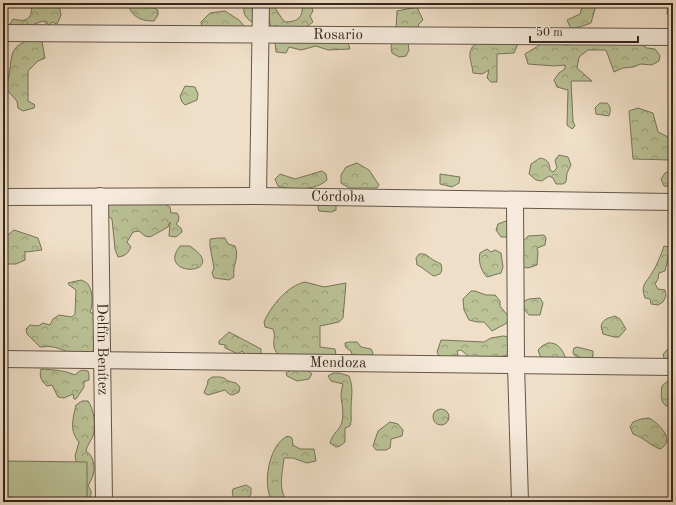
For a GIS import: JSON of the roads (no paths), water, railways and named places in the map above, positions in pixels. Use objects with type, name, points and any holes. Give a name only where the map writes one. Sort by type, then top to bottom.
[{"type":"street","points":[[258,196],[261,3]]},
{"type":"street","name":"Rosario","points":[[3,33],[673,37]]},
{"type":"street","name":"Delfín Benítez","points":[[100,196],[104,502]]},
{"type":"street","name":"Córdoba","points":[[3,197],[258,196],[673,202]]},
{"type":"street","points":[[515,200],[516,365],[520,502]]},
{"type":"street","name":"Mendoza","points":[[3,359],[673,366]]}]
